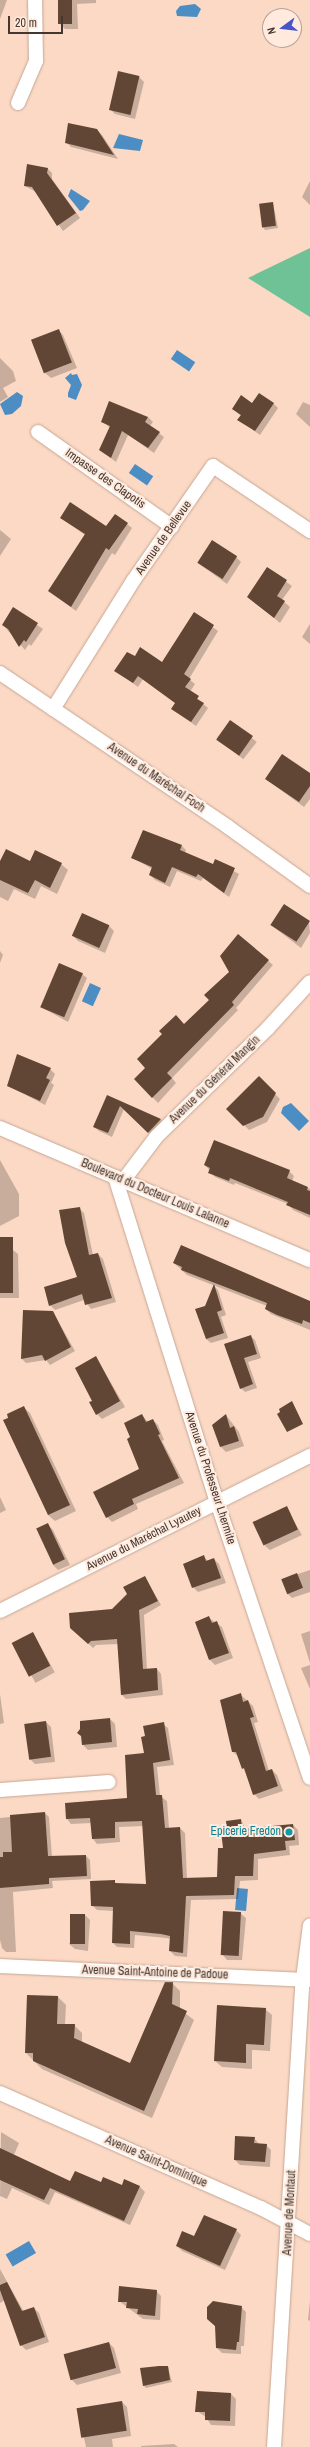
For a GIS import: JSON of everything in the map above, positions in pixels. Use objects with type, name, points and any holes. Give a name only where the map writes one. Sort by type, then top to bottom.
[{"type":"street","points":[[18,103],[36,61],[35,0]]},
{"type":"street","name":"Impasse des Clapotis","points":[[38,432],[172,527]]},
{"type":"street","name":"Avenue de Bellevue","points":[[53,709],[133,581],[213,466],[310,531]]},
{"type":"street","name":"Avenue du Maréchal Foch","points":[[0,673],[228,827],[310,886]]},
{"type":"street","name":"Avenue du Général Mangin","points":[[119,1179],[157,1136],[252,1044],[310,982]]},
{"type":"street","name":"Boulevard du Docteur Louis Lalanne","points":[[0,1128],[310,1260]]},
{"type":"street","name":"Avenue du Professeur Lhermite","points":[[119,1179],[217,1502],[310,1778]]},
{"type":"street","name":"Avenue du Maréchal Lyautey","points":[[0,1611],[310,1456]]},
{"type":"street","points":[[0,1790],[109,1782]]},
{"type":"street","name":"Avenue de Montaut","points":[[274,2447],[310,1925]]},
{"type":"street","name":"Avenue Saint-Antoine de Padoue","points":[[0,1966],[306,1979]]},
{"type":"street","name":"Avenue Saint-Dominique","points":[[0,2093],[290,2221],[310,2234]]},
{"type":"green space","points":[[310,248],[310,317],[248,278]]},
{"type":"water","points":[[195,4],[201,9],[197,17],[177,16],[176,11],[180,6]]},
{"type":"water","points":[[119,134],[143,140],[140,151],[113,148]]},
{"type":"water","points":[[71,189],[90,201],[83,210],[80,211],[68,196]]},
{"type":"water","points":[[177,350],[195,362],[189,371],[171,359]]},
{"type":"water","points":[[71,373],[72,375],[77,374],[82,385],[76,400],[68,397],[71,385],[65,378]]},
{"type":"water","points":[[17,392],[23,396],[21,406],[12,414],[5,415],[0,404]]},
{"type":"water","points":[[135,464],[153,476],[147,485],[129,473]]},
{"type":"water","points":[[90,983],[101,988],[93,1006],[82,1001]]},
{"type":"water","points":[[291,1103],[309,1121],[299,1131],[281,1113],[283,1107]]},
{"type":"water","points":[[237,1888],[248,1889],[246,1911],[235,1910]]},
{"type":"water","points":[[29,2241],[36,2253],[13,2267],[6,2254]]},
{"type":"building","points":[[58,0],[72,0],[72,24],[58,24]]},
{"type":"building","points":[[118,71],[139,76],[130,115],[109,110]]},
{"type":"building","points":[[68,123],[97,129],[114,155],[65,143]]},
{"type":"building","points":[[27,164],[48,168],[47,173],[76,213],[57,226],[32,187],[24,186]]},
{"type":"building","points":[[273,202],[276,226],[262,228],[259,204]]},
{"type":"building","points":[[59,329],[72,363],[44,373],[31,340]]},
{"type":"building","points":[[259,393],[274,403],[255,431],[237,420],[241,415],[232,409],[241,395],[252,403]]},
{"type":"building","points":[[109,401],[148,417],[145,422],[160,432],[148,448],[122,431],[111,458],[99,450],[110,426],[101,422]]},
{"type":"building","points":[[70,502],[106,526],[115,514],[128,523],[109,550],[106,548],[71,607],[48,591],[85,534],[60,518]]},
{"type":"building","points":[[212,540],[237,556],[222,579],[197,563]]},
{"type":"building","points":[[267,567],[287,580],[277,596],[285,601],[274,618],[247,597]]},
{"type":"building","points":[[13,607],[38,623],[26,642],[24,640],[19,647],[8,629],[2,625]]},
{"type":"building","points":[[194,612],[214,625],[184,674],[191,679],[185,687],[199,696],[197,699],[204,703],[191,722],[171,709],[175,703],[138,676],[133,683],[114,671],[127,652],[135,656],[140,647],[162,662]]},
{"type":"building","points":[[230,720],[253,736],[239,756],[216,740]]},
{"type":"building","points":[[282,754],[310,773],[310,786],[299,802],[265,779]]},
{"type":"building","points":[[143,830],[182,845],[180,850],[213,864],[215,859],[235,868],[224,893],[198,874],[196,877],[172,867],[165,883],[149,875],[152,867],[131,858]]},
{"type":"building","points":[[6,849],[30,861],[35,850],[62,863],[50,888],[35,880],[28,893],[0,880],[0,861]]},
{"type":"building","points":[[284,904],[310,921],[296,942],[270,925]]},
{"type":"building","points":[[82,913],[109,925],[99,948],[72,936]]},
{"type":"building","points":[[238,934],[269,960],[232,1002],[234,1005],[167,1073],[172,1078],[152,1098],[134,1079],[145,1068],[137,1059],[162,1034],[159,1031],[176,1015],[184,1024],[209,1000],[204,995],[229,972],[220,956]]},
{"type":"building","points":[[59,963],[83,973],[64,1017],[40,1007]]},
{"type":"building","points":[[17,1054],[51,1068],[46,1078],[50,1080],[40,1101],[7,1086]]},
{"type":"building","points":[[259,1076],[276,1093],[263,1117],[243,1126],[226,1109]]},
{"type":"building","points":[[107,1095],[161,1119],[148,1133],[120,1106],[108,1133],[93,1127]]},
{"type":"building","points":[[214,1140],[290,1170],[287,1178],[308,1187],[307,1190],[310,1191],[310,1215],[286,1205],[288,1202],[230,1178],[229,1181],[208,1173],[210,1168],[204,1165]]},
{"type":"building","points":[[80,1207],[89,1255],[98,1253],[112,1298],[85,1305],[82,1294],[49,1306],[44,1287],[77,1277],[65,1243],[59,1210]]},
{"type":"building","points":[[0,1237],[13,1237],[13,1293],[0,1293]]},
{"type":"building","points":[[181,1245],[310,1301],[310,1323],[303,1320],[302,1324],[277,1315],[265,1309],[267,1303],[181,1270],[182,1267],[173,1263]]},
{"type":"building","points":[[214,1284],[222,1310],[217,1312],[224,1333],[206,1339],[195,1309],[205,1306]]},
{"type":"building","points":[[23,1310],[53,1311],[71,1347],[45,1361],[42,1355],[21,1359]]},
{"type":"building","points":[[251,1335],[257,1354],[244,1358],[253,1384],[240,1389],[224,1344]]},
{"type":"building","points":[[96,1356],[120,1401],[96,1415],[89,1402],[92,1401],[75,1368]]},
{"type":"building","points":[[292,1401],[303,1424],[287,1432],[277,1414],[280,1412],[279,1409]]},
{"type":"building","points":[[24,1406],[70,1505],[48,1515],[3,1420],[8,1418],[7,1414]]},
{"type":"building","points":[[142,1414],[146,1422],[153,1419],[160,1434],[158,1435],[179,1478],[132,1499],[134,1504],[106,1518],[93,1492],[139,1469],[127,1439],[130,1437],[124,1423]]},
{"type":"building","points":[[226,1414],[230,1428],[234,1426],[239,1441],[220,1447],[212,1425]]},
{"type":"building","points":[[287,1506],[298,1530],[264,1546],[253,1522]]},
{"type":"building","points":[[48,1523],[65,1559],[53,1565],[36,1528]]},
{"type":"building","points":[[204,1555],[206,1561],[214,1558],[221,1578],[192,1588],[183,1564]]},
{"type":"building","points":[[297,1573],[303,1588],[287,1594],[281,1579]]},
{"type":"building","points":[[145,1576],[158,1601],[139,1610],[143,1669],[157,1668],[158,1690],[121,1695],[117,1639],[91,1641],[88,1644],[70,1628],[69,1613],[112,1609],[127,1594],[123,1587]]},
{"type":"building","points":[[209,1616],[212,1623],[217,1621],[229,1653],[209,1660],[195,1622]]},
{"type":"building","points":[[33,1632],[50,1666],[29,1677],[12,1643]]},
{"type":"building","points":[[241,1693],[243,1702],[248,1700],[254,1717],[250,1718],[266,1771],[272,1769],[278,1786],[253,1795],[244,1768],[242,1769],[236,1752],[232,1752],[220,1700]]},
{"type":"building","points":[[110,1718],[112,1742],[82,1745],[81,1736],[77,1733],[80,1729],[80,1721]]},
{"type":"building","points":[[46,1721],[51,1757],[29,1760],[24,1724]]},
{"type":"building","points":[[164,1722],[170,1760],[153,1763],[156,1795],[162,1795],[165,1828],[180,1827],[183,1878],[217,1877],[218,1848],[223,1848],[221,1831],[227,1831],[226,1821],[241,1819],[242,1829],[293,1824],[295,1840],[285,1841],[286,1850],[254,1854],[253,1876],[235,1876],[234,1895],[186,1896],[183,1953],[169,1951],[170,1936],[161,1934],[130,1931],[130,1944],[112,1943],[113,1907],[91,1906],[90,1881],[115,1880],[115,1883],[146,1884],[142,1821],[115,1822],[115,1838],[92,1839],[90,1818],[66,1819],[65,1803],[127,1798],[125,1755],[144,1753],[141,1737],[145,1736],[143,1726]]},
{"type":"building","points":[[45,1812],[48,1856],[86,1855],[87,1876],[49,1878],[49,1884],[0,1888],[0,1857],[3,1857],[3,1852],[12,1852],[10,1815]]},
{"type":"building","points":[[223,1911],[241,1912],[239,1956],[221,1955]]},
{"type":"building","points":[[70,1914],[85,1914],[85,1944],[70,1944]]},
{"type":"building","points":[[165,1982],[173,1982],[172,2004],[187,2011],[144,2111],[33,2061],[33,2053],[25,2053],[27,1995],[58,1996],[57,2024],[75,2024],[74,2038],[130,2063]]},
{"type":"building","points":[[217,2005],[266,2008],[264,2045],[246,2044],[246,2063],[214,2061]]},
{"type":"building","points":[[235,2136],[255,2137],[254,2143],[267,2144],[265,2162],[234,2160]]},
{"type":"building","points":[[0,2148],[70,2181],[75,2171],[101,2182],[103,2177],[122,2185],[124,2179],[140,2186],[124,2221],[50,2188],[44,2200],[0,2180]]},
{"type":"building","points":[[204,2215],[237,2229],[220,2266],[176,2246],[182,2231],[194,2236]]},
{"type":"building","points":[[7,2282],[22,2311],[34,2307],[45,2337],[20,2346],[0,2290],[0,2285]]},
{"type":"building","points":[[119,2286],[157,2290],[155,2316],[137,2314],[138,2309],[126,2308],[127,2302],[118,2302]]},
{"type":"building","points":[[213,2301],[242,2306],[239,2342],[237,2342],[236,2350],[216,2348],[215,2326],[207,2319],[207,2307]]},
{"type":"building","points":[[109,2342],[116,2368],[71,2380],[64,2354]]},
{"type":"building","points":[[168,2366],[170,2380],[143,2386],[140,2368]]},
{"type":"building","points":[[197,2391],[231,2393],[230,2421],[205,2420],[205,2412],[195,2412]]},
{"type":"building","points":[[122,2401],[127,2431],[81,2438],[77,2408]]},
{"type":"place","name":"Epicerie Fredon","points":[[289,1832]]}]
